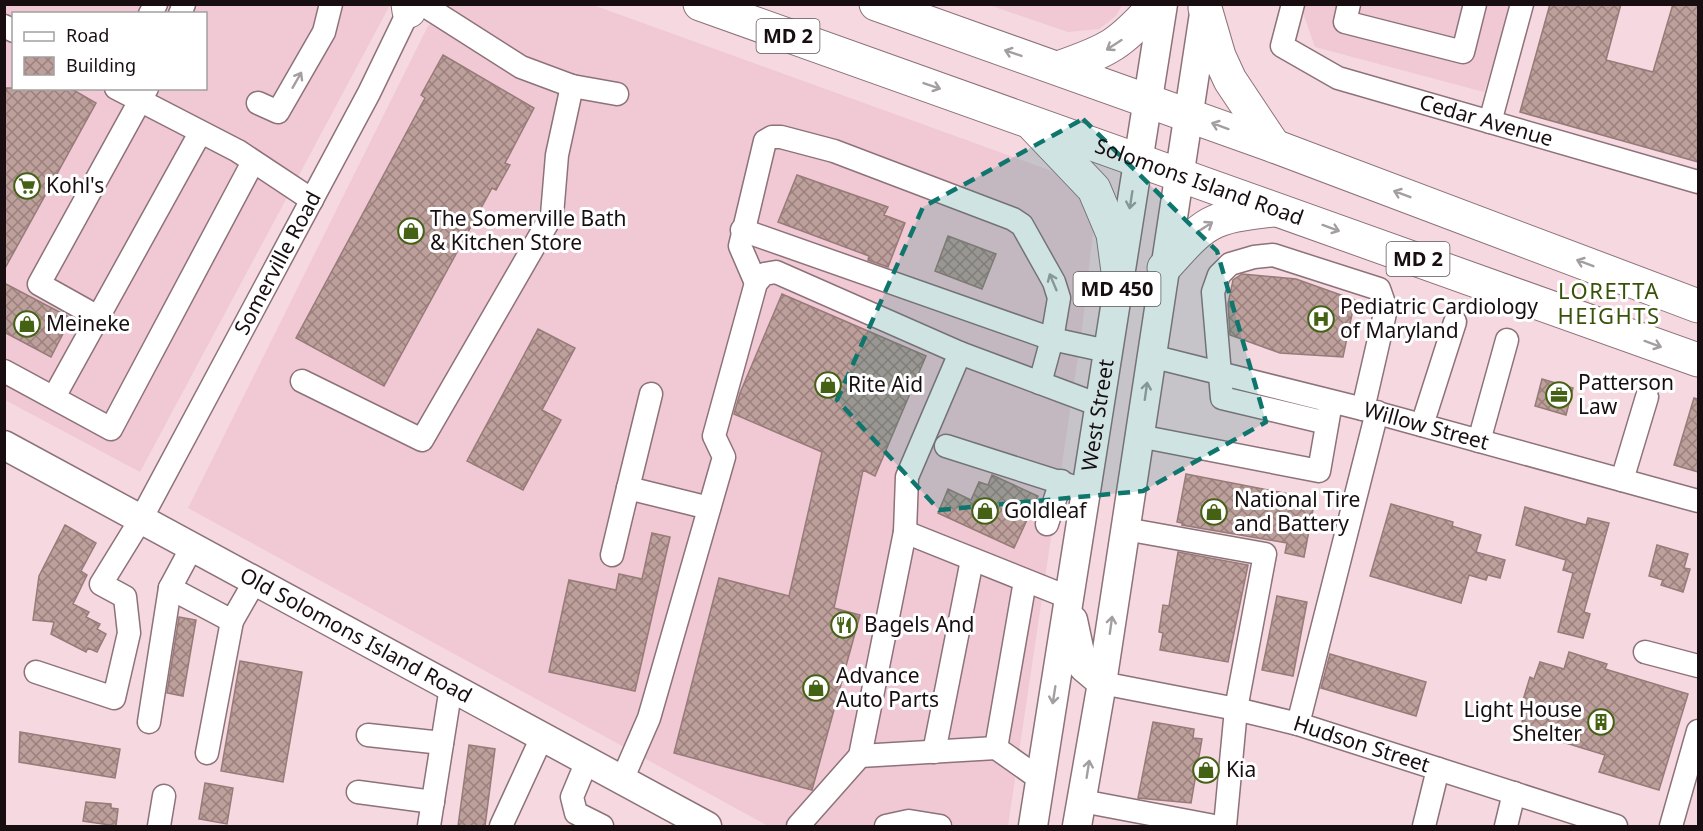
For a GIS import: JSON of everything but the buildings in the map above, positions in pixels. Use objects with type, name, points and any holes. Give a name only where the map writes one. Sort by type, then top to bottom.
[{"type":"highway","name":"Solomons Island Road","points":[[700,4],[1698,360]]},
{"type":"highway","name":"MD 2","points":[[876,4],[1274,146],[1698,306]]},
{"type":"highway","points":[[1058,68],[1102,53],[1118,44],[1156,4]]},
{"type":"highway","points":[[1205,6],[1219,56],[1230,80],[1274,146]]},
{"type":"highway","points":[[1028,120],[1094,189],[1104,207],[1113,234],[1119,279]]},
{"type":"highway","points":[[1164,268],[1196,233],[1211,222],[1230,215],[1278,210]]},
{"type":"main road","name":"West Street","points":[[1033,826],[1070,598],[1074,486],[1099,405],[1163,4]]},
{"type":"main road","name":"West Street","points":[[1080,814],[1205,6]]},
{"type":"main road","name":"Old Solomons Island Road","points":[[4,445],[706,826]]},
{"type":"main road","points":[[1070,598],[1083,667],[1102,683]]},
{"type":"street","points":[[258,103],[278,112],[324,32],[332,4]]},
{"type":"street","name":"Cedar Avenue","points":[[1293,4],[1282,46],[1338,78],[1698,182]]},
{"type":"street","points":[[1349,4],[1345,22],[1463,52],[1475,4]]},
{"type":"street","points":[[1490,122],[1522,4]]},
{"type":"street","points":[[413,6],[521,67],[572,86],[617,94]]},
{"type":"street","name":"Somerville Road","points":[[36,672],[114,698],[129,633],[125,597],[101,584],[141,519],[413,6]]},
{"type":"street","points":[[302,381],[422,440],[552,215],[557,155],[572,86]]},
{"type":"street","points":[[123,90],[144,96],[200,133],[254,162],[312,200]]},
{"type":"street","points":[[98,317],[39,284],[144,96]]},
{"type":"street","points":[[54,397],[200,133]]},
{"type":"street","points":[[756,283],[740,246],[765,141],[772,136],[834,151],[1013,219],[1022,225],[1054,282],[1059,298],[1052,339],[1040,383]]},
{"type":"street","points":[[4,371],[111,429],[254,162]]},
{"type":"street","points":[[742,230],[1052,339],[1107,351]]},
{"type":"street","points":[[1220,374],[1213,292],[1219,275],[1230,264],[1254,257],[1273,255],[1379,289],[1386,309],[1370,411],[1298,724]]},
{"type":"street","points":[[622,780],[649,718],[724,457],[714,436],[756,283],[764,274],[776,272],[960,353],[1099,405]]},
{"type":"street","points":[[1422,425],[1455,322]]},
{"type":"street","points":[[1479,441],[1507,340]]},
{"type":"street","points":[[798,826],[860,756],[905,532],[907,477],[960,353]]},
{"type":"street","name":"Willow Street","points":[[1151,356],[1220,374],[1329,412],[1370,411],[1698,501]]},
{"type":"street","points":[[612,555],[651,394]]},
{"type":"street","points":[[1622,480],[1647,397]]},
{"type":"street","points":[[1139,436],[1319,471],[1329,412]]},
{"type":"street","points":[[946,446],[1074,486],[1047,524]]},
{"type":"street","points":[[628,488],[709,508]]},
{"type":"street","points":[[1125,529],[1265,554],[1236,709],[1225,826]]},
{"type":"street","points":[[905,532],[1070,598]]},
{"type":"street","points":[[149,722],[170,588],[192,547]]},
{"type":"street","points":[[934,752],[972,560]]},
{"type":"street","points":[[207,753],[232,621],[255,581]]},
{"type":"street","points":[[996,748],[1025,581]]},
{"type":"street","points":[[170,588],[232,621]]},
{"type":"street","points":[[1645,652],[1698,666]]},
{"type":"street","name":"Hudson Street","points":[[1102,683],[1236,709],[1298,724],[1607,825]]},
{"type":"street","points":[[429,826],[450,687]]},
{"type":"street","points":[[1671,826],[1698,731]]},
{"type":"street","points":[[368,735],[442,743]]},
{"type":"street","points":[[501,826],[542,737]]},
{"type":"street","points":[[860,756],[996,748],[1040,779]]},
{"type":"street","points":[[587,761],[572,797],[572,820],[602,826]]},
{"type":"street","points":[[1424,826],[1438,769]]},
{"type":"street","points":[[358,792],[433,802]]},
{"type":"street","points":[[1506,826],[1514,793]]},
{"type":"street","points":[[159,826],[164,796]]},
{"type":"street","points":[[1080,814],[1214,826]]},
{"type":"street","points":[[886,826],[909,821],[939,826]]},
{"type":"highlighted area","points":[[1083,119],[1217,251],[1266,422],[1143,491],[939,510],[837,400],[923,207]]},
{"type":"shaded area","points":[[1303,4],[1513,5],[1484,92],[1315,47],[1302,10]]},
{"type":"shaded area","points":[[4,5],[390,5],[140,472],[5,400]]},
{"type":"shaded area","points":[[453,5],[593,5],[1052,171],[1080,199],[1093,232],[1082,330],[1008,826],[768,826],[188,508],[428,26]]},
{"type":"shaded area","points":[[989,5],[1122,5],[1116,16],[1099,29],[1068,32]]},
{"type":"place","name":"Kohl's","points":[[27,186]]},
{"type":"place","name":"The Somerville Bath & Kitchen Store","points":[[411,231]]},
{"type":"place","name":"Pediatric Cardiology of Maryland","points":[[1321,319]]},
{"type":"place","name":"Meineke","points":[[27,324]]},
{"type":"place","name":"Rite Aid","points":[[828,385]]},
{"type":"place","name":"Patterson Law","points":[[1559,395]]},
{"type":"place","name":"Goldleaf","points":[[985,511]]},
{"type":"place","name":"National Tire and Battery","points":[[1214,512]]},
{"type":"place","name":"Bagels And","points":[[844,625]]},
{"type":"place","name":"Advance Auto Parts","points":[[816,688]]},
{"type":"place","name":"Light House Shelter","points":[[1601,722]]},
{"type":"place","name":"Kia","points":[[1206,770]]},
{"type":"district","name":"LORETTA HEIGHTS","points":[[1609,304]]}]
